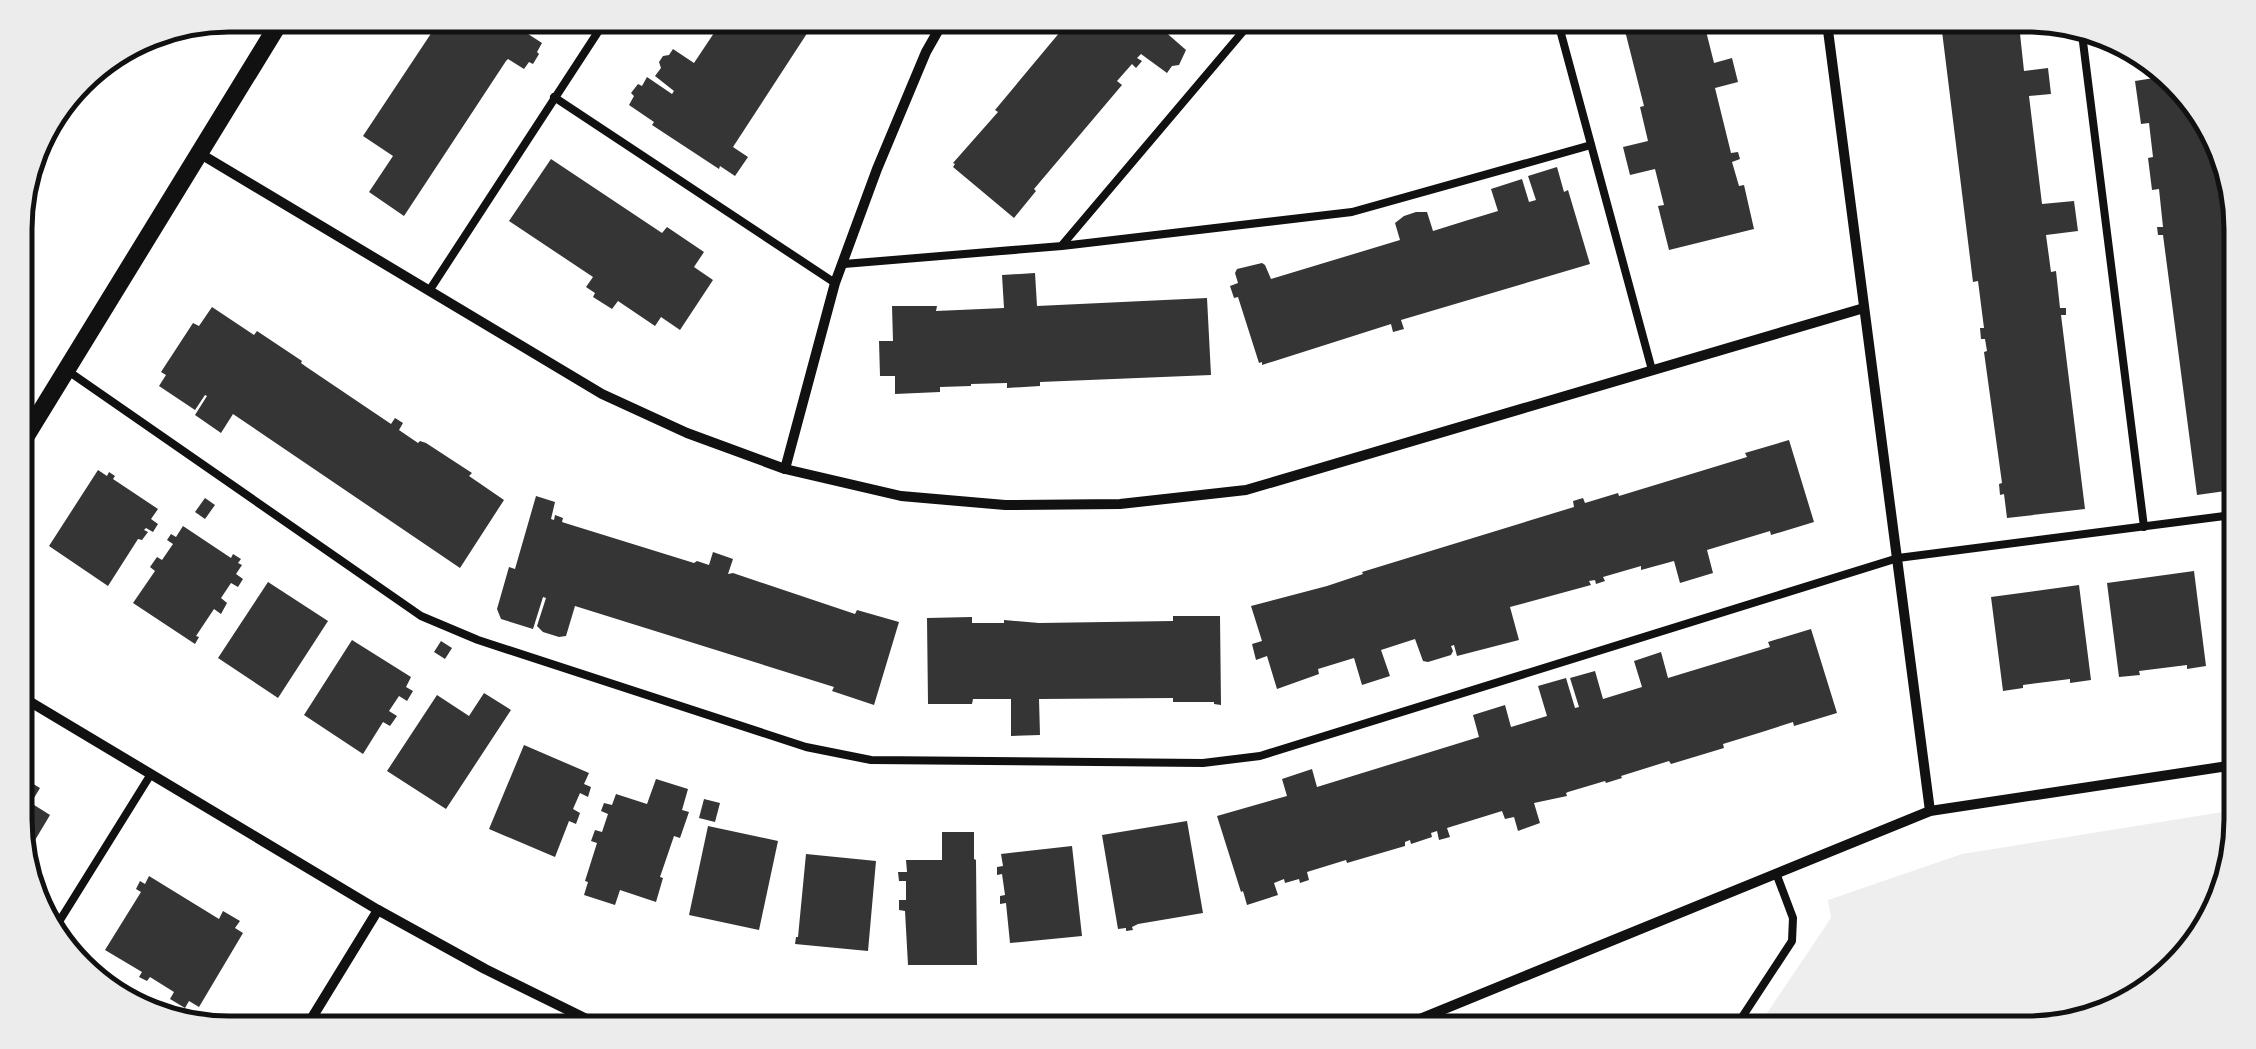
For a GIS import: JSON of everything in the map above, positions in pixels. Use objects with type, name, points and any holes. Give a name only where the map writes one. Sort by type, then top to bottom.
[{"type":"street","points":[[33,425],[274,32]]},
{"type":"street","points":[[785,469],[835,284],[877,169],[938,32]]},
{"type":"street","points":[[1828,32],[1930,811]]},
{"type":"street","points":[[199,154],[602,394],[686,433],[785,469],[901,496],[1004,506],[1120,504],[1246,490],[1864,308]]},
{"type":"street","points":[[32,704],[378,910],[580,1016]]},
{"type":"street","points":[[1426,1016],[1930,811],[2224,767]]},
{"type":"street","points":[[313,1016],[378,910]]},
{"type":"lane","points":[[430,291],[598,32]]},
{"type":"lane","points":[[1062,246],[1243,32]]},
{"type":"lane","points":[[1561,32],[1652,370]]},
{"type":"lane","points":[[2083,41],[2144,528]]},
{"type":"lane","points":[[554,98],[835,284]]},
{"type":"lane","points":[[844,264],[1062,246],[1352,212],[1591,145]]},
{"type":"lane","points":[[66,370],[420,616],[478,640],[806,747],[871,760],[1203,763],[1260,756],[1898,558],[2224,516]]},
{"type":"lane","points":[[60,919],[151,774]]},
{"type":"lane","points":[[1743,1016],[1792,941],[1792,918],[1776,874]]},
{"type":"shaded area","points":[[2224,812],[2217,871],[2197,918],[2166,959],[2114,996],[2065,1013],[2040,1016],[1765,1016],[1831,918],[1828,900],[1962,854]]},
{"type":"building","points":[[432,32],[525,32],[542,43],[533,64],[529,62],[524,69],[506,61],[404,216],[369,192],[393,156],[363,136]]},
{"type":"building","points":[[715,32],[808,32],[733,147],[748,157],[735,176],[652,125],[654,122],[629,105],[634,96],[631,93],[647,77],[672,94],[674,91],[655,76],[663,56],[673,49],[694,63]]},
{"type":"building","points":[[1060,32],[1165,32],[1186,50],[1179,65],[1172,66],[1167,73],[1141,54],[1137,58],[1142,61],[1136,68],[1132,64],[1117,81],[1122,85],[1014,218],[953,167],[998,112],[995,110]]},
{"type":"building","points":[[1625,32],[1706,32],[1714,63],[1732,58],[1738,82],[1715,88],[1731,153],[1738,152],[1740,159],[1732,162],[1739,186],[1744,185],[1754,229],[1669,250],[1658,206],[1664,205],[1655,169],[1630,175],[1623,147],[1648,141],[1640,107],[1644,106]]},
{"type":"building","points":[[1942,32],[2020,32],[2024,71],[2048,68],[2051,94],[2029,96],[2042,204],[2074,201],[2078,231],[2046,235],[2051,272],[2056,271],[2060,308],[2066,308],[2066,315],[2061,315],[2085,509],[2007,518],[2004,494],[2000,495],[2002,483],[1984,352],[1987,351],[1985,339],[1981,339],[1980,328],[1984,328],[1978,281],[1973,282]]},
{"type":"building","points":[[2153,78],[2183,109],[2209,154],[2217,178],[2224,229],[2224,491],[2197,495],[2163,235],[2158,235],[2157,227],[2163,227],[2159,189],[2152,190],[2149,123],[2141,124],[2135,81]]},
{"type":"building","points":[[551,159],[662,233],[667,227],[704,252],[694,267],[713,280],[680,330],[661,317],[655,326],[618,301],[612,309],[593,297],[595,293],[586,287],[593,277],[509,221]]},
{"type":"building","points":[[1557,167],[1564,192],[1568,190],[1590,264],[1401,320],[1404,329],[1393,332],[1391,324],[1259,363],[1238,297],[1234,298],[1230,286],[1238,283],[1237,269],[1262,263],[1271,279],[1400,240],[1395,223],[1416,212],[1427,212],[1433,231],[1498,211],[1491,189],[1522,179],[1529,202],[1536,200],[1528,176]]},
{"type":"building","points":[[1035,273],[1037,306],[1207,298],[1211,375],[1040,382],[1040,386],[1007,388],[1007,383],[971,384],[940,387],[940,392],[895,394],[895,376],[880,376],[879,341],[893,341],[892,306],[937,306],[936,311],[1004,308],[1002,275]]},
{"type":"building","points":[[212,307],[254,335],[257,331],[391,424],[395,418],[403,423],[399,430],[472,473],[469,476],[504,500],[460,568],[233,414],[221,433],[195,415],[207,396],[195,410],[159,386],[166,375],[161,372],[193,323],[199,326]]},
{"type":"building","points":[[1789,440],[1814,522],[1707,550],[1713,573],[1680,583],[1674,561],[1603,577],[1605,581],[1596,584],[1595,580],[1589,581],[1591,585],[1510,607],[1519,640],[1457,656],[1454,645],[1451,655],[1428,662],[1423,661],[1415,639],[1381,650],[1390,676],[1362,685],[1354,658],[1318,669],[1319,674],[1277,689],[1267,656],[1256,660],[1252,644],[1262,641],[1251,606],[1327,586],[1574,507],[1573,501],[1583,498],[1585,503],[1618,493],[1619,496],[1747,457],[1745,453]]},
{"type":"building","points":[[98,470],[107,476],[109,472],[115,476],[113,479],[158,509],[151,519],[158,524],[153,532],[144,530],[148,532],[142,540],[138,539],[108,586],[49,546]]},
{"type":"building","points":[[536,496],[555,502],[551,519],[555,515],[563,518],[562,522],[694,563],[709,565],[713,552],[733,559],[728,574],[855,614],[857,610],[899,622],[874,705],[832,691],[834,687],[575,606],[566,636],[543,632],[537,626],[546,598],[543,597],[533,629],[501,619],[497,609],[509,567],[515,569]]},
{"type":"building","points":[[205,498],[215,505],[205,519],[195,512]]},
{"type":"building","points":[[183,526],[231,558],[233,554],[241,559],[238,563],[242,565],[236,574],[243,579],[238,587],[231,583],[221,598],[227,603],[221,614],[214,609],[195,644],[133,603],[155,571],[150,567],[157,557],[162,560],[173,544],[167,540],[171,534],[176,537]]},
{"type":"building","points":[[2194,571],[2206,666],[2139,671],[2140,675],[2119,677],[2107,583]]},
{"type":"building","points":[[268,582],[328,621],[278,698],[218,658]]},
{"type":"building","points":[[2079,585],[2091,680],[2070,683],[2070,679],[2003,691],[1991,597]]},
{"type":"building","points":[[1173,616],[1220,616],[1221,705],[1173,702],[1173,698],[1039,699],[1040,735],[1011,736],[1011,699],[928,704],[927,618],[972,617],[972,623],[1039,623],[1173,621]]},
{"type":"building","points":[[1811,629],[1837,713],[1794,726],[1793,722],[1723,744],[1724,748],[1534,803],[1540,823],[1518,831],[1514,817],[1505,819],[1502,811],[1447,828],[1450,837],[1439,840],[1437,831],[1431,833],[1432,837],[1411,844],[1410,840],[1405,842],[1405,846],[1307,872],[1309,880],[1300,883],[1299,879],[1285,883],[1284,879],[1274,883],[1278,895],[1247,905],[1217,816],[1287,796],[1282,779],[1312,769],[1317,787],[1479,737],[1473,715],[1505,705],[1511,727],[1547,716],[1538,686],[1566,678],[1575,708],[1579,707],[1570,678],[1595,671],[1603,699],[1642,687],[1634,661],[1661,652],[1668,678],[1770,647],[1768,642]]},
{"type":"building","points":[[352,640],[411,677],[406,687],[413,691],[407,701],[399,696],[389,711],[397,716],[390,726],[383,722],[363,754],[304,715]]},
{"type":"building","points":[[441,641],[452,648],[445,659],[434,652]]},
{"type":"building","points":[[484,693],[511,710],[446,809],[387,771],[437,695],[469,716]]},
{"type":"building","points":[[524,745],[589,773],[584,784],[591,787],[588,797],[580,793],[573,809],[580,813],[576,824],[569,821],[555,857],[489,829]]},
{"type":"building","points":[[656,779],[688,789],[682,810],[689,812],[680,838],[674,836],[656,902],[620,890],[615,905],[584,895],[597,843],[591,841],[595,830],[602,832],[608,814],[601,811],[604,803],[612,805],[616,794],[647,804]]},
{"type":"building","points":[[32,783],[40,788],[32,801]]},
{"type":"building","points":[[704,799],[720,803],[715,822],[699,818]]},
{"type":"building","points":[[32,804],[50,815],[34,842]]},
{"type":"building","points":[[1187,821],[1203,913],[1138,924],[1133,930],[1118,929],[1102,835]]},
{"type":"building","points":[[708,826],[778,841],[759,930],[689,915]]},
{"type":"building","points":[[942,832],[974,832],[977,965],[908,965],[905,911],[899,910],[899,900],[906,900],[906,881],[899,881],[898,872],[907,872],[906,860],[942,860]]},
{"type":"building","points":[[1072,846],[1082,936],[1010,943],[1006,903],[1000,904],[1000,896],[1005,895],[1002,874],[997,875],[997,867],[1003,866],[1001,854]]},
{"type":"building","points":[[806,854],[876,861],[868,951],[795,944]]},
{"type":"building","points":[[149,876],[219,919],[223,911],[240,921],[235,928],[243,933],[199,1007],[189,1001],[185,1008],[170,999],[174,992],[150,977],[147,981],[139,977],[142,972],[105,950],[141,892],[136,889],[140,881],[145,884]]}]
